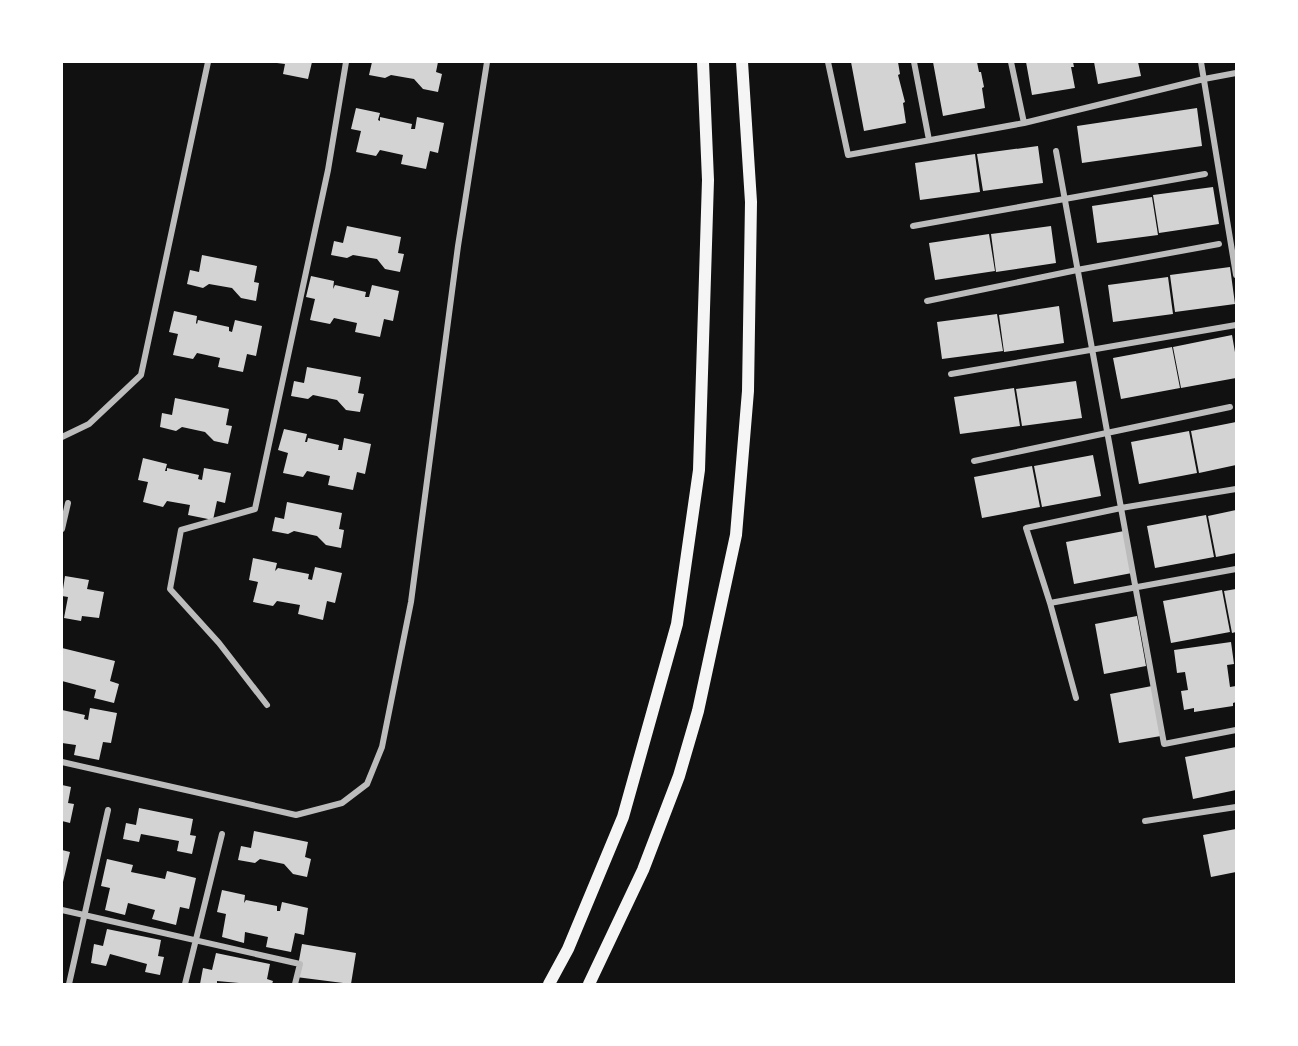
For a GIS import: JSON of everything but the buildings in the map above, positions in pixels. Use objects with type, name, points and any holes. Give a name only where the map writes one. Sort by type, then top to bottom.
[{"type":"main road","points":[[549,984],[568,949],[623,817],[677,624],[699,470],[708,180],[703,62]]},
{"type":"main road","points":[[589,984],[643,870],[679,776],[698,711],[736,535],[748,391],[751,202],[742,62]]},
{"type":"street","points":[[62,437],[88,424],[141,375],[208,62]]},
{"type":"street","points":[[267,705],[219,643],[170,589],[181,530],[255,509],[328,170],[346,62]]},
{"type":"street","points":[[62,762],[296,815],[342,803],[367,784],[382,747],[411,602],[458,246],[487,62]]},
{"type":"street","points":[[828,62],[848,155],[1024,123],[1236,73]]},
{"type":"street","points":[[915,62],[929,140]]},
{"type":"street","points":[[1011,62],[1024,123]]},
{"type":"street","points":[[1201,62],[1236,275]]},
{"type":"street","points":[[1056,151],[1164,744],[1236,730]]},
{"type":"street","points":[[913,226],[1205,174]]},
{"type":"street","points":[[927,301],[1219,244]]},
{"type":"street","points":[[951,374],[1236,325]]},
{"type":"street","points":[[974,461],[1230,408]]},
{"type":"street","points":[[1076,698],[1050,603],[1026,528],[1121,508],[1236,489]]},
{"type":"street","points":[[62,529],[68,503]]},
{"type":"street","points":[[1050,603],[1236,569]]},
{"type":"street","points":[[1145,821],[1236,807]]},
{"type":"street","points":[[69,984],[108,810]]},
{"type":"street","points":[[185,984],[222,834]]},
{"type":"street","points":[[62,909],[300,964],[295,984]]}]
